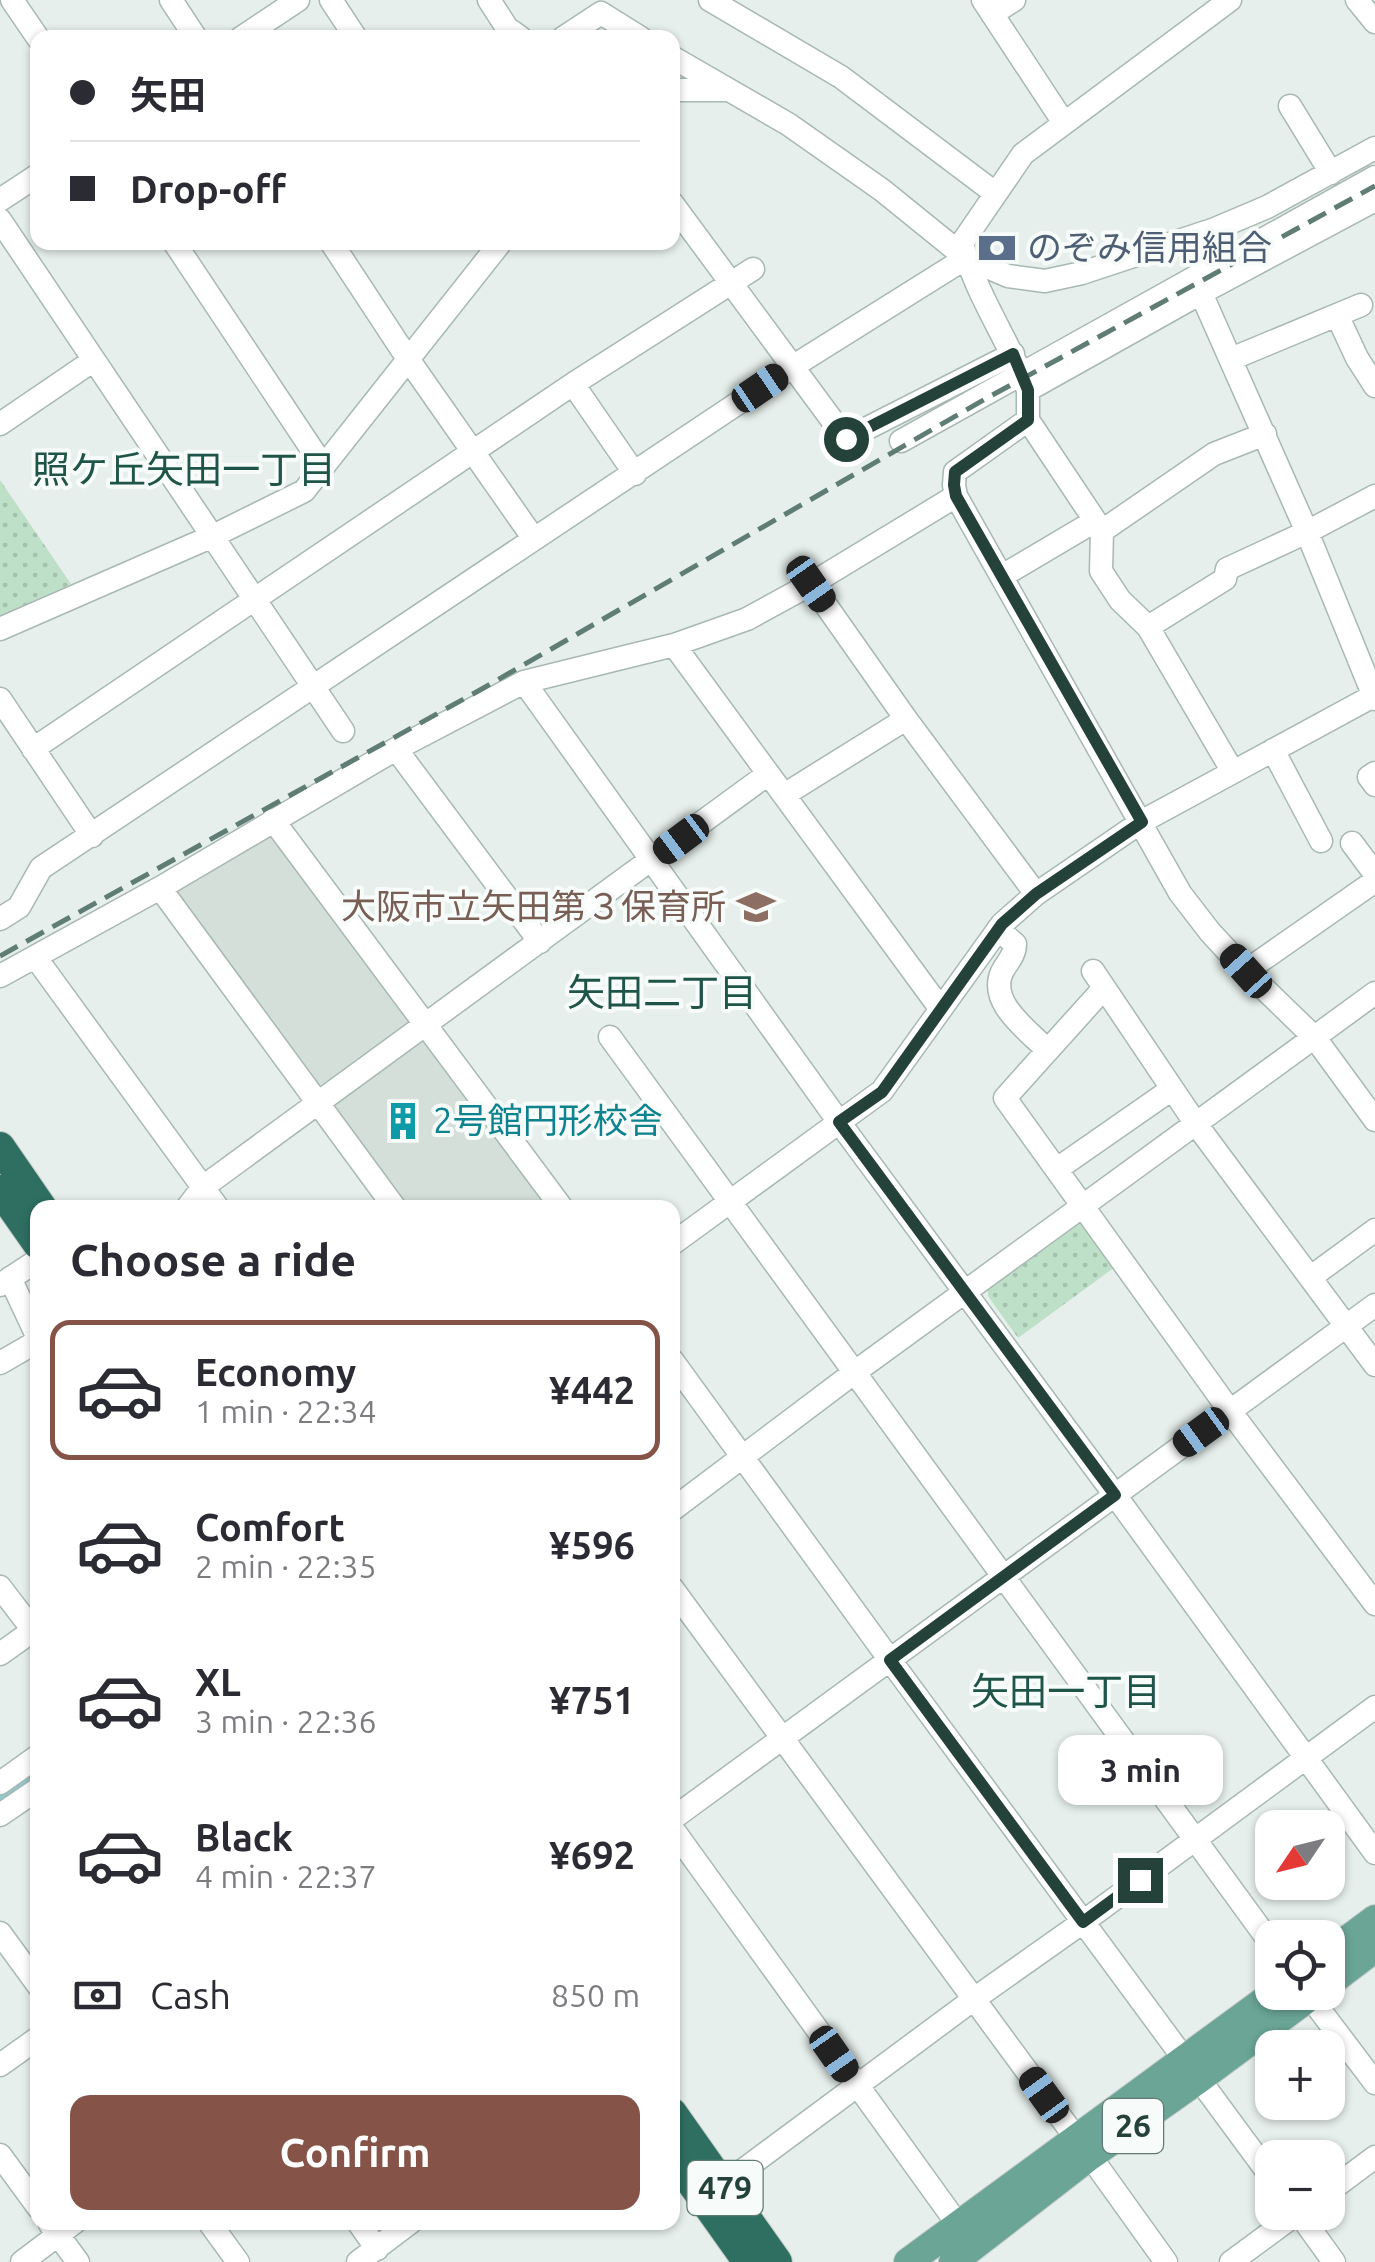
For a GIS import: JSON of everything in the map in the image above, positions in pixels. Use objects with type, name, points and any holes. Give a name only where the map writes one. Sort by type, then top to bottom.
[{"type":"highway","points":[[0,1147],[36,1200]]},
{"type":"highway","points":[[0,1190],[30,1233]]},
{"type":"highway","name":"479","points":[[680,2124],[777,2262]]},
{"type":"highway","name":"479","points":[[680,2166],[748,2262]]},
{"type":"main road","points":[[1345,1941],[1375,1919]]},
{"type":"main road","name":"26","points":[[1345,1971],[1375,1948]]},
{"type":"main road","name":"26","points":[[1192,2070],[1257,2010]]},
{"type":"main road","name":"26","points":[[953,2262],[1083,2147],[1192,2070],[1288,2010]]},
{"type":"main road","name":"26","points":[[908,2262],[975,2244]]},
{"type":"street","points":[[12,0],[33,30]]},
{"type":"street","points":[[171,0],[191,30]]},
{"type":"street","points":[[253,30],[298,0]]},
{"type":"street","points":[[331,0],[351,30]]},
{"type":"street","points":[[490,0],[510,30]]},
{"type":"street","points":[[710,0],[841,77],[995,192]]},
{"type":"street","points":[[1014,0],[988,7],[1064,123]]},
{"type":"street","points":[[1230,0],[1023,154],[962,243],[976,282],[1021,372],[1028,420],[1098,526],[1101,571],[1120,600],[1148,627],[1234,772]]},
{"type":"street","points":[[1358,0],[1375,22]]},
{"type":"street","points":[[575,30],[600,13],[628,30]]},
{"type":"street","points":[[680,62],[804,135],[882,190],[966,258],[1008,276],[1045,281],[1082,273],[1215,229],[1267,208],[1375,148]]},
{"type":"street","points":[[680,90],[725,90]]},
{"type":"street","points":[[1290,106],[1331,172]]},
{"type":"street","points":[[901,441],[1375,177]]},
{"type":"street","points":[[0,200],[30,181]]},
{"type":"street","points":[[680,214],[846,439],[1021,372],[1202,292],[1375,200]]},
{"type":"street","points":[[0,220],[343,731]]},
{"type":"street","points":[[179,250],[323,466]]},
{"type":"street","points":[[336,250],[534,539]]},
{"type":"street","points":[[0,629],[304,492],[492,250]]},
{"type":"street","points":[[0,918],[19,907],[41,868],[792,367],[966,258]]},
{"type":"street","points":[[34,750],[573,384],[753,269]]},
{"type":"street","points":[[680,1238],[882,1092],[998,929],[1036,894],[1142,822],[1374,696],[1202,292]]},
{"type":"street","points":[[1231,359],[1361,305]]},
{"type":"street","points":[[1337,315],[1375,386]]},
{"type":"street","points":[[0,424],[94,360]]},
{"type":"street","points":[[573,384],[634,473]]},
{"type":"street","points":[[1028,420],[955,472],[956,496],[1180,893],[1210,932],[1315,1038],[1371,1105]]},
{"type":"street","points":[[1002,576],[1098,526],[1214,454],[1265,434]]},
{"type":"street","points":[[0,976],[160,888],[396,749],[524,682],[674,645],[746,619],[956,496]]},
{"type":"street","points":[[1148,627],[1225,580],[1226,569],[1375,496]]},
{"type":"street","points":[[811,584],[1036,894]]},
{"type":"street","points":[[674,645],[940,1008]]},
{"type":"street","points":[[524,682],[839,1122],[1375,1854]]},
{"type":"street","points":[[0,700],[92,836]]},
{"type":"street","points":[[784,795],[906,719]]},
{"type":"street","points":[[396,749],[540,942]]},
{"type":"street","points":[[1273,750],[1321,841]]},
{"type":"street","points":[[1375,773],[1369,777],[1375,785]]},
{"type":"street","points":[[192,1200],[203,1187],[768,774]]},
{"type":"street","points":[[274,820],[556,1200]]},
{"type":"street","points":[[1246,971],[1373,869],[1352,843]]},
{"type":"street","points":[[160,888],[389,1200]]},
{"type":"street","points":[[998,929],[1015,944],[1015,952],[1000,976],[999,994],[1005,1007],[1047,1050]]},
{"type":"street","points":[[36,958],[212,1200]]},
{"type":"street","points":[[1375,1365],[1196,1124],[1098,980],[1047,1050],[1004,1098],[1375,1604]]},
{"type":"street","points":[[680,1504],[1375,993]]},
{"type":"street","points":[[610,1036],[1255,1920]]},
{"type":"street","points":[[1057,1170],[1172,1088]]},
{"type":"street","points":[[1310,1277],[1375,1230]]},
{"type":"street","points":[[30,1265],[5,1281],[30,1326]]},
{"type":"street","points":[[680,1813],[1375,1305]]},
{"type":"street","points":[[0,1363],[30,1345]]},
{"type":"street","points":[[680,1371],[1255,2155]]},
{"type":"street","points":[[0,1588],[30,1623]]},
{"type":"street","points":[[680,1599],[1166,2262]]},
{"type":"street","points":[[0,1654],[30,1633]]},
{"type":"street","points":[[723,2185],[1375,1707]]},
{"type":"street","points":[[0,1784],[30,1762]]},
{"type":"street","points":[[0,1815],[30,1794]]},
{"type":"street","points":[[680,1839],[975,2244]]},
{"type":"street","points":[[0,1933],[30,1973]]},
{"type":"street","points":[[1330,2010],[1375,2083]]},
{"type":"street","points":[[0,2065],[30,2044]]},
{"type":"street","points":[[0,2155],[30,2196]]},
{"type":"street","points":[[1345,2179],[1375,2157]]},
{"type":"street","points":[[22,2262],[58,2230]]},
{"type":"street","points":[[62,2230],[78,2262]]},
{"type":"street","points":[[215,2230],[238,2262]]},
{"type":"street","points":[[360,2230],[367,2256],[401,2230]]},
{"type":"street","points":[[1231,2262],[1275,2230]]},
{"type":"street","points":[[1310,2230],[1334,2262]]},
{"type":"shaded area","points":[[266,836],[278,837],[410,1018],[407,1027],[323,1087],[312,1087],[175,898],[179,889]]},
{"type":"shaded area","points":[[424,1037],[544,1200],[394,1200],[327,1107]]},
{"type":"green space","points":[[0,480],[71,584],[0,616]]},
{"type":"green space","points":[[1077,1223],[1085,1225],[1115,1267],[1018,1338],[988,1296],[988,1288]]},
{"type":"waterway","points":[[0,1798],[30,1777]]},
{"type":"railway","points":[[0,956],[480,690],[987,398],[1375,186]]},
{"type":"place","name":"のぞみ信用組合","points":[[997,248]]},
{"type":"place","name":"大阪市立矢田第３保育所","points":[[756,907]]},
{"type":"place","name":"2号館円形校舎","points":[[403,1121]]},
{"type":"district","name":"照ケ丘矢田一丁目","points":[[184,470]]},
{"type":"district","name":"矢田二丁目","points":[[662,993]]},
{"type":"district","name":"矢田一丁目","points":[[1066,1692]]},
{"type":"route","points":[[846,439],[1013,354],[1028,390],[1028,420],[955,472],[956,496],[1142,822],[1036,894],[1002,924],[882,1092],[839,1122],[1115,1495],[890,1660],[1083,1922],[1140,1880]]}]
